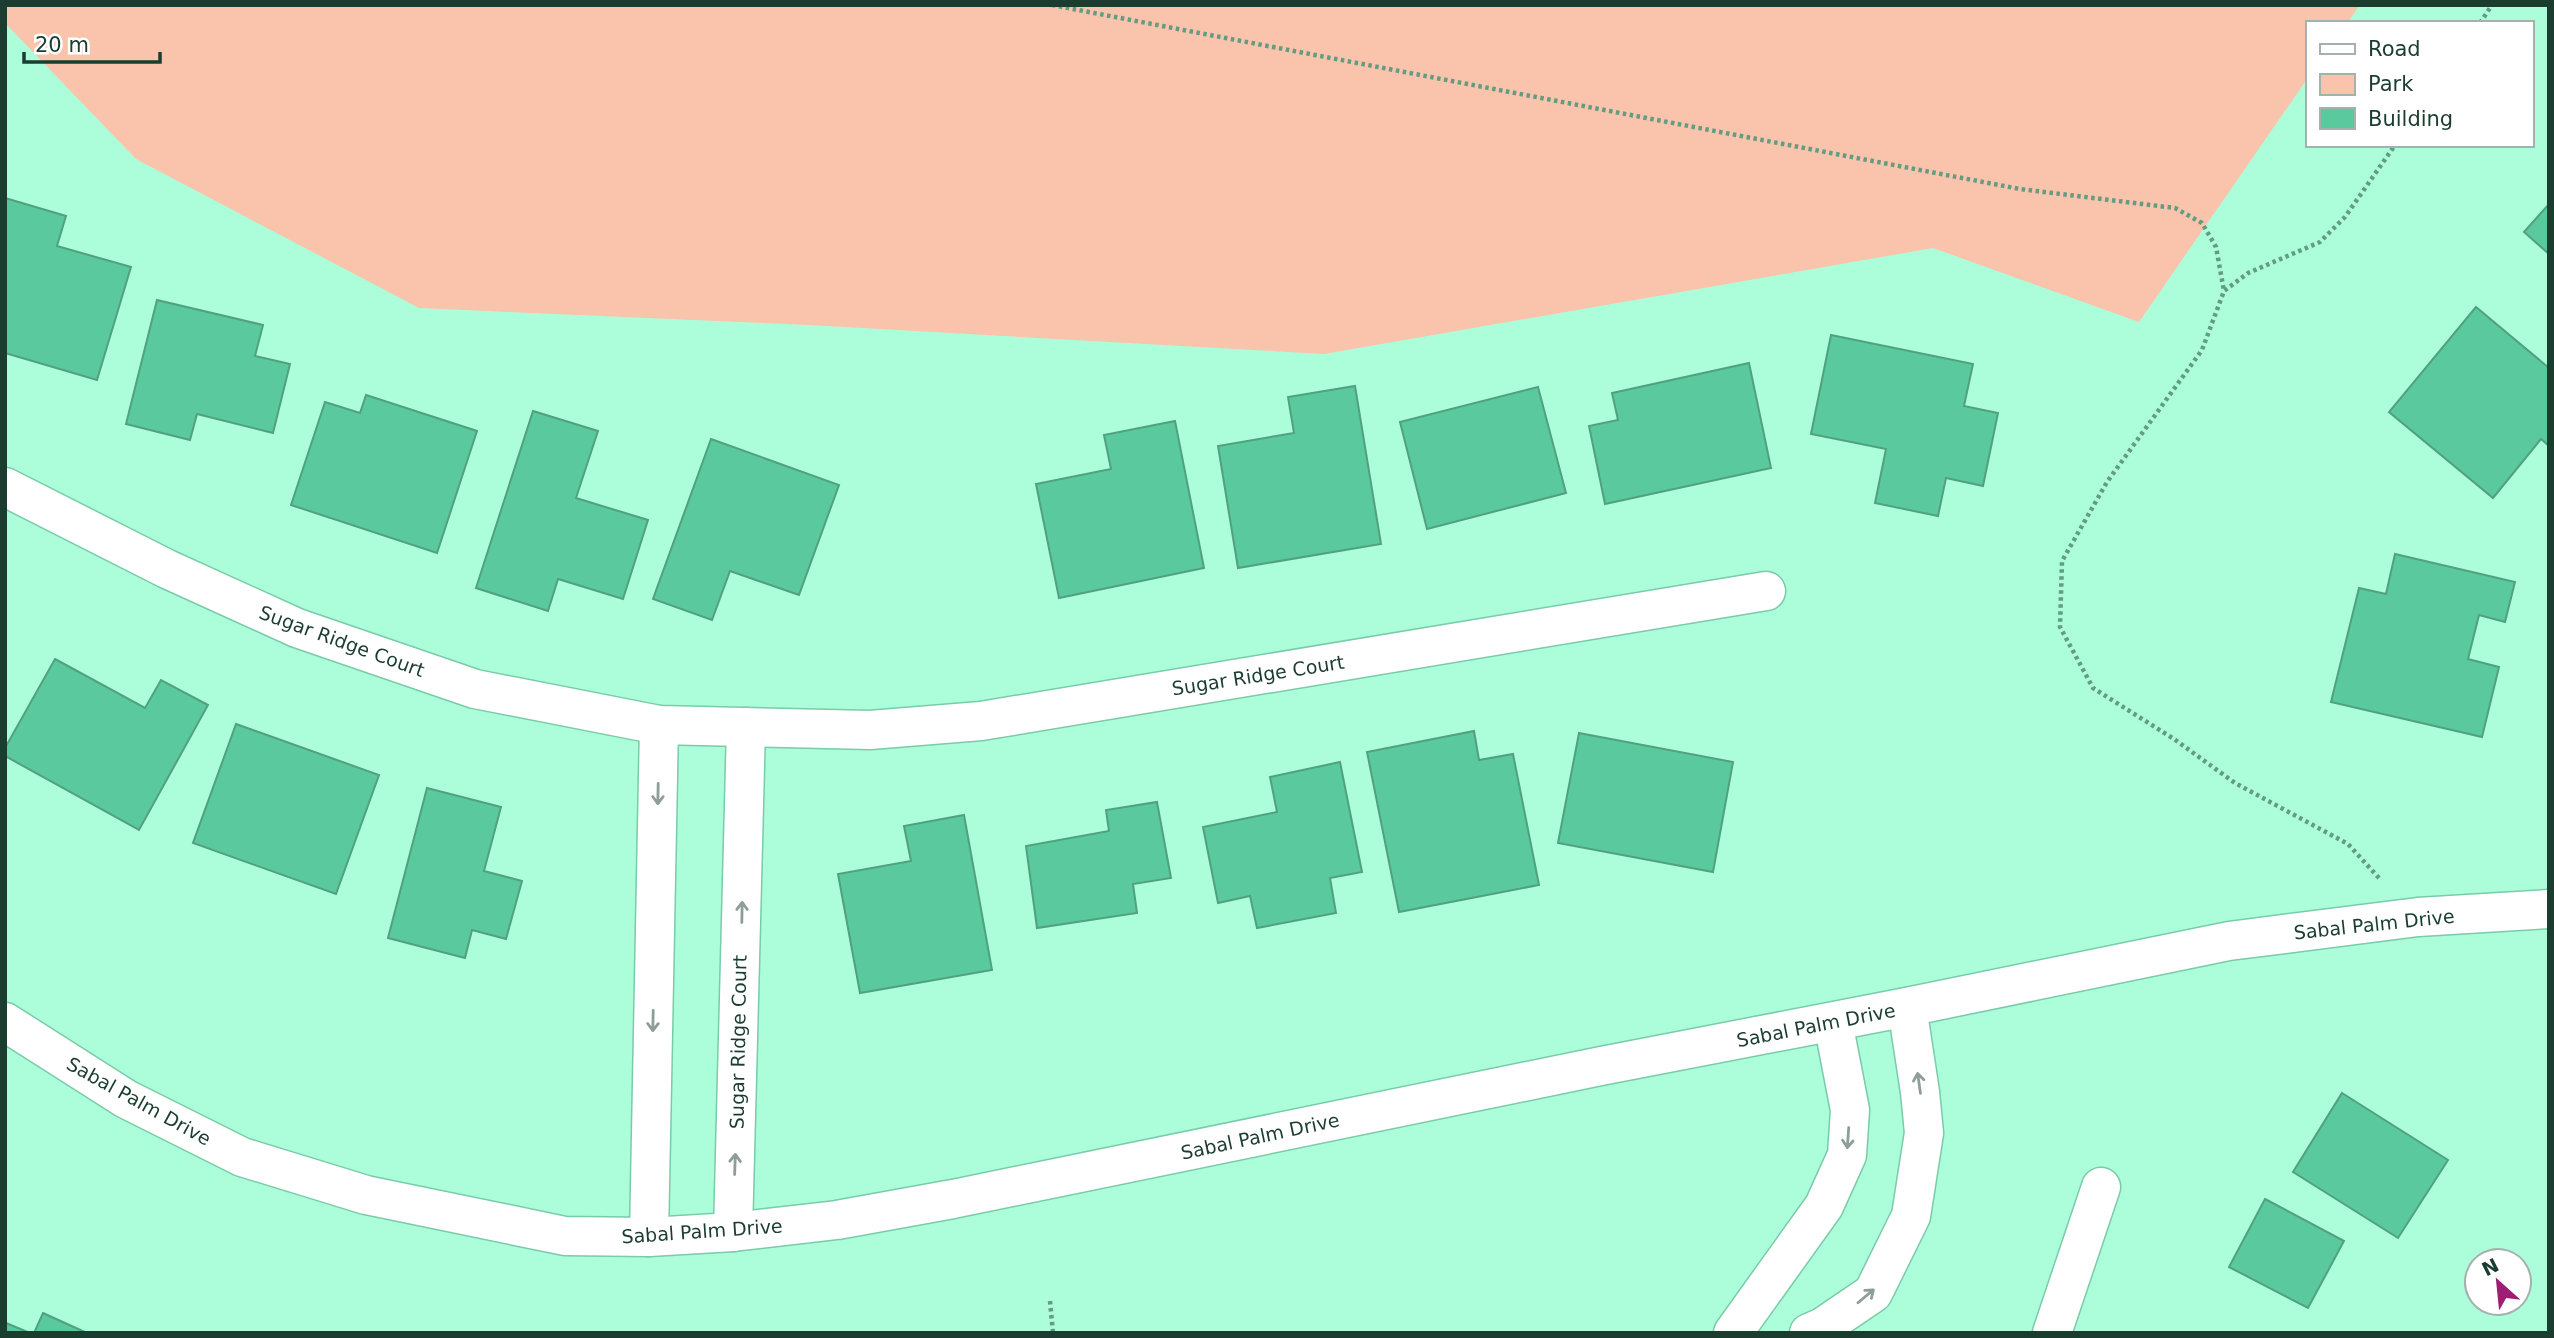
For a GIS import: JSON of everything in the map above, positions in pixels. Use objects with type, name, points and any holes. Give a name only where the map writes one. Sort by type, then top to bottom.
[{"type":"street","name":"Sugar Ridge Court","points":[[5,487],[167,569],[297,628],[475,690],[659,725],[870,730],[981,721],[1766,591]]},
{"type":"street","points":[[649,1237],[659,725]]},
{"type":"street","name":"Sugar Ridge Court","points":[[733,1232],[746,727]]},
{"type":"street","name":"Sabal Palm Drive","points":[[5,1022],[126,1099],[242,1157],[366,1195],[565,1236],[649,1237],[733,1232],[837,1220],[953,1199],[2229,941],[2418,916],[2549,909]]},
{"type":"street","points":[[1810,1333],[1873,1293],[1911,1216],[1924,1133],[1907,1007]]},
{"type":"street","points":[[1733,1333],[1824,1206],[1847,1155],[1850,1110],[1833,1022]]},
{"type":"street","points":[[2052,1333],[2101,1186]]},
{"type":"path","points":[[1052,5],[2020,189],[2175,208],[2202,223],[2216,247],[2224,292],[2202,350],[2107,482],[2062,562],[2060,626],[2093,688],[2174,739],[2235,783],[2348,844],[2382,881]]},
{"type":"path","points":[[2481,21],[2492,5]]},
{"type":"path","points":[[2224,292],[2248,273],[2320,243],[2345,217],[2394,147]]},
{"type":"path","points":[[1050,1301],[1053,1333]]},
{"type":"green space","points":[[5,5],[2360,5],[2348,21],[2306,21],[2306,80],[2139,322],[1933,248],[1324,354],[809,325],[419,308],[136,159],[5,23]]},
{"type":"building","points":[[5,198],[66,216],[57,246],[131,267],[97,380],[5,353]]},
{"type":"building","points":[[2549,204],[2549,254],[2524,232]]},
{"type":"building","points":[[157,300],[263,325],[255,356],[290,364],[273,433],[197,414],[190,440],[126,424]]},
{"type":"building","points":[[2476,307],[2549,368],[2549,446],[2541,439],[2493,498],[2389,412]]},
{"type":"building","points":[[1831,335],[1973,364],[1964,406],[1998,413],[1983,486],[1946,478],[1938,516],[1875,503],[1886,449],[1811,434]]},
{"type":"building","points":[[1749,363],[1771,468],[1605,504],[1589,426],[1618,420],[1612,393]]},
{"type":"building","points":[[1355,386],[1381,544],[1238,568],[1218,446],[1294,433],[1288,397]]},
{"type":"building","points":[[1538,387],[1566,493],[1427,529],[1400,422]]},
{"type":"building","points":[[366,395],[477,431],[437,553],[291,505],[325,402],[360,413]]},
{"type":"building","points":[[533,411],[598,431],[576,498],[648,520],[623,599],[558,579],[548,611],[476,588]]},
{"type":"building","points":[[1175,421],[1204,568],[1059,598],[1036,484],[1111,469],[1104,435]]},
{"type":"building","points":[[711,439],[839,485],[799,595],[730,571],[712,620],[653,599]]},
{"type":"building","points":[[2395,554],[2515,582],[2505,622],[2479,615],[2468,659],[2499,667],[2482,737],[2331,702],[2359,588],[2386,594]]},
{"type":"building","points":[[55,659],[145,708],[161,680],[208,705],[139,830],[5,756],[5,748]]},
{"type":"building","points":[[236,724],[379,775],[336,894],[193,843]]},
{"type":"building","points":[[1474,731],[1479,760],[1513,754],[1539,885],[1399,912],[1367,752]]},
{"type":"building","points":[[1579,733],[1733,762],[1713,872],[1558,843]]},
{"type":"building","points":[[1340,762],[1362,872],[1330,878],[1336,913],[1257,928],[1250,896],[1218,903],[1203,827],[1277,812],[1270,777]]},
{"type":"building","points":[[427,788],[501,807],[484,871],[522,881],[506,939],[472,930],[465,958],[388,938]]},
{"type":"building","points":[[1157,802],[1171,878],[1133,884],[1137,913],[1037,928],[1026,846],[1109,831],[1106,810]]},
{"type":"building","points":[[964,815],[992,970],[860,993],[838,874],[911,861],[904,826]]},
{"type":"building","points":[[2342,1093],[2448,1160],[2398,1238],[2293,1172]]},
{"type":"building","points":[[2265,1199],[2344,1241],[2308,1308],[2229,1267]]},
{"type":"building","points":[[43,1313],[87,1333],[34,1333]]},
{"type":"building","points":[[6,1323],[30,1333],[5,1333]]}]
